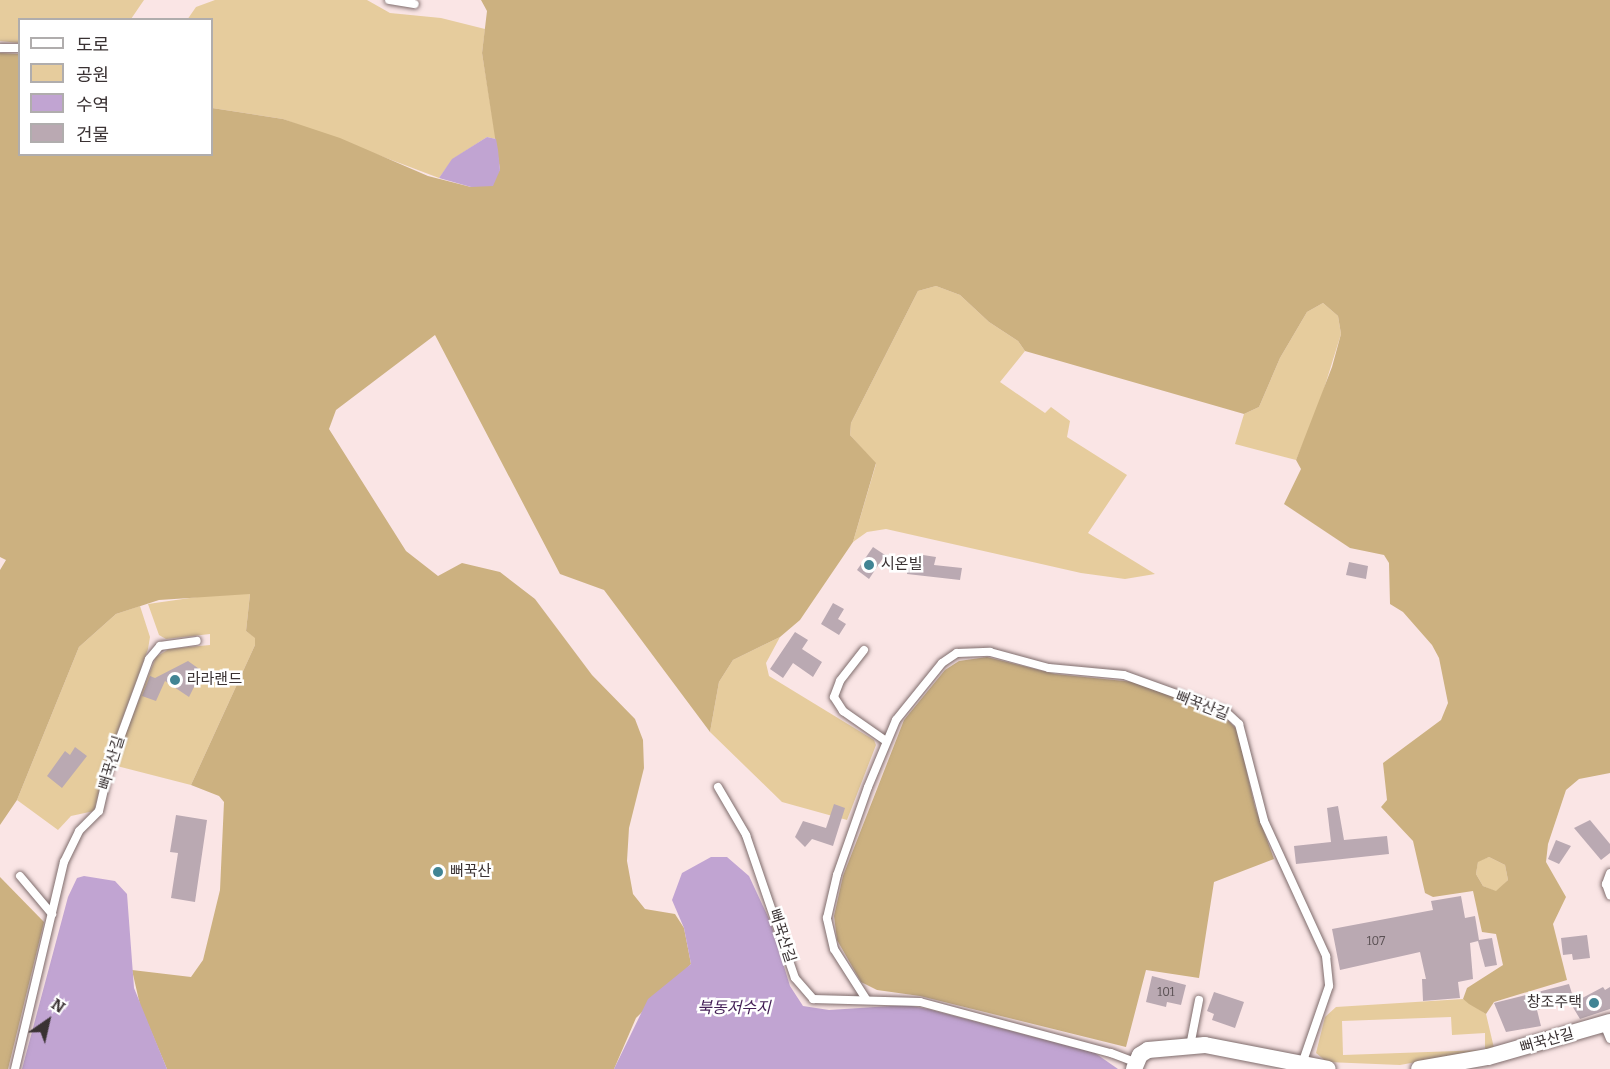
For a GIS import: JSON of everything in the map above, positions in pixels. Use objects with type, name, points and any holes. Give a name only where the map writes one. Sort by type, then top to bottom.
[{"type":"street","name":"뻐꾹산길","points":[[1419,1069],[1488,1057],[1608,1028]]},
{"type":"street","name":"뻐꾹산길","points":[[1134,1066],[1140,1055],[1159,1047],[1190,1046],[1235,1048],[1302,1065],[1328,1069]]},
{"type":"lane","points":[[389,0],[415,4]]},
{"type":"lane","points":[[0,48],[18,48]]},
{"type":"lane","name":"뻐꾹산길","points":[[15,1069],[64,862],[79,831],[99,811],[109,768],[149,659],[160,646],[197,641]]},
{"type":"lane","points":[[864,650],[840,681],[834,697],[843,711],[886,741]]},
{"type":"lane","name":"뻐꾹산길","points":[[866,999],[834,949],[827,918],[837,874],[886,741],[896,720],[942,663],[972,650],[1049,668],[1124,675],[1233,717],[1242,731],[1271,839],[1326,956],[1329,986],[1302,1065]]},
{"type":"lane","name":"뻐꾹산길","points":[[718,787],[746,835],[800,987],[821,1001],[866,999],[920,1002],[1111,1053],[1134,1066]]},
{"type":"lane","points":[[1610,873],[1606,884],[1610,895]]},
{"type":"lane","points":[[20,876],[52,914]]},
{"type":"lane","points":[[1190,1046],[1199,1000]]},
{"type":"green space","points":[[0,0],[144,0],[132,18],[18,18],[18,43],[0,41]]},
{"type":"green space","points":[[215,0],[367,0],[390,13],[441,18],[485,29],[482,53],[496,139],[487,137],[453,159],[439,178],[283,119],[213,108],[213,18],[188,18],[196,7]]},
{"type":"green space","points":[[936,286],[960,295],[989,322],[1018,341],[1025,351],[1000,382],[1045,413],[1051,407],[1070,421],[1067,437],[1127,475],[1088,533],[1155,574],[1125,579],[1081,573],[886,529],[867,532],[853,542],[876,464],[850,435],[851,423],[918,291]]},
{"type":"green space","points":[[1323,303],[1338,316],[1341,334],[1318,408],[1296,460],[1235,444],[1244,414],[1259,407],[1280,358],[1307,312]]},
{"type":"green space","points":[[225,593],[250,594],[246,631],[256,638],[255,645],[191,785],[113,765],[156,657],[169,649],[210,645],[210,634],[166,639],[159,635],[148,604]]},
{"type":"green space","points":[[140,606],[150,637],[148,649],[106,763],[94,811],[71,816],[58,830],[17,800],[79,647],[116,614]]},
{"type":"green space","points":[[780,637],[766,663],[769,676],[874,740],[876,745],[847,820],[782,802],[710,732],[719,682],[733,660]]},
{"type":"green space","points":[[1489,857],[1505,865],[1508,880],[1497,892],[1483,886],[1476,874],[1478,861]]},
{"type":"green space","points":[[1463,999],[1486,1014],[1494,1048],[1485,1050],[1485,1033],[1452,1035],[1451,1017],[1342,1021],[1343,1055],[1482,1050],[1400,1065],[1327,1062],[1316,1053],[1325,1017],[1336,1007]]},
{"type":"shaded area","points":[[481,0],[1610,0],[1610,773],[1579,779],[1566,790],[1548,844],[1546,862],[1566,897],[1553,924],[1567,980],[1494,1002],[1486,1014],[1463,999],[1467,988],[1503,965],[1496,934],[1482,932],[1473,891],[1433,897],[1425,893],[1413,841],[1381,807],[1387,800],[1383,763],[1441,720],[1448,703],[1439,658],[1432,645],[1403,612],[1390,604],[1389,563],[1384,555],[1350,548],[1284,504],[1301,469],[1296,460],[1332,367],[1341,334],[1338,316],[1323,303],[1307,312],[1280,358],[1259,407],[1244,414],[1025,351],[1018,341],[989,322],[960,295],[936,286],[918,291],[851,423],[850,435],[876,463],[853,542],[800,620],[780,637],[733,660],[719,682],[710,732],[604,590],[560,574],[435,335],[336,410],[329,429],[406,551],[438,576],[462,563],[500,572],[535,599],[592,675],[635,719],[643,740],[644,768],[629,828],[627,861],[633,894],[645,909],[675,914],[684,928],[691,964],[636,1018],[614,1069],[167,1069],[140,1005],[132,970],[191,977],[203,960],[220,890],[224,802],[219,796],[191,785],[255,645],[255,638],[246,631],[250,594],[159,600],[116,614],[79,647],[17,800],[0,825],[0,570],[6,560],[0,557],[0,53],[18,54],[18,156],[213,156],[213,108],[283,119],[340,138],[428,176],[471,187],[500,170],[482,53],[487,11]],"holes":[[[1489,857],[1505,865],[1508,880],[1496,891],[1483,886],[1476,874],[1478,862]]]},
{"type":"shaded area","points":[[987,657],[1055,674],[1134,682],[1224,716],[1237,730],[1255,807],[1274,859],[1214,882],[1199,978],[1146,970],[1126,1047],[920,996],[877,990],[861,982],[837,940],[834,916],[843,876],[904,720],[945,670],[959,661]]},
{"type":"shaded area","points":[[0,877],[44,922],[8,1069],[0,1069]]},
{"type":"water","points":[[487,137],[496,139],[498,150],[500,170],[493,186],[471,187],[439,178],[452,159]]},
{"type":"water","name":"북동저수지","points":[[711,857],[727,857],[749,876],[770,921],[790,986],[803,1006],[829,1010],[906,1005],[928,1009],[1095,1053],[1118,1069],[614,1069],[648,999],[691,964],[684,928],[672,900],[682,873]]},
{"type":"water","points":[[84,876],[115,881],[127,894],[134,988],[167,1069],[22,1069],[68,897],[77,878]]},
{"type":"building","points":[[873,547],[885,555],[869,579],[857,570]]},
{"type":"building","points":[[923,555],[936,557],[934,565],[962,568],[960,580],[907,574],[909,556],[923,558]]},
{"type":"building","points":[[1349,562],[1368,566],[1366,579],[1346,575]]},
{"type":"building","points":[[833,603],[844,609],[838,619],[846,624],[839,635],[821,624]]},
{"type":"building","points":[[795,632],[808,640],[802,649],[822,662],[813,677],[793,663],[783,678],[770,669]]},
{"type":"building","points":[[188,661],[202,671],[189,697],[165,681],[156,701],[142,696],[150,676],[155,678]]},
{"type":"building","points":[[75,747],[87,756],[62,788],[47,776],[65,751],[70,755]]},
{"type":"building","points":[[834,804],[845,808],[833,846],[812,839],[805,847],[795,837],[803,821],[826,828]]},
{"type":"building","points":[[1338,806],[1344,840],[1387,836],[1389,854],[1296,864],[1294,846],[1331,842],[1327,808]]},
{"type":"building","points":[[176,815],[207,820],[195,902],[171,898],[178,853],[170,852]]},
{"type":"building","points":[[1590,820],[1610,844],[1610,853],[1601,860],[1574,828]]},
{"type":"building","points":[[1556,840],[1571,846],[1559,864],[1548,859]]},
{"type":"building","points":[[1461,896],[1465,918],[1475,916],[1479,940],[1492,938],[1497,965],[1485,967],[1478,941],[1470,943],[1473,979],[1458,982],[1460,998],[1423,1001],[1422,979],[1426,979],[1420,952],[1340,970],[1332,929],[1433,910],[1431,901]]},
{"type":"building","points":[[1587,935],[1590,958],[1573,960],[1572,954],[1563,955],[1561,938]]},
{"type":"building","points":[[1152,976],[1186,985],[1181,1005],[1167,1002],[1166,1007],[1146,1002]]},
{"type":"building","points":[[1569,984],[1574,1000],[1537,1010],[1541,1026],[1506,1032],[1494,1003]]},
{"type":"building","name":"창조주택","points":[[1603,987],[1605,990],[1610,987],[1610,1009],[1580,1019],[1571,1004]]},
{"type":"building","points":[[1214,992],[1244,1002],[1235,1028],[1212,1020],[1214,1014],[1207,1011]]},
{"type":"place","name":"시온빌","points":[[869,565]]},
{"type":"place","name":"라라랜드","points":[[175,680]]},
{"type":"place","name":"뻐꾹산","points":[[438,872]]},
{"type":"place","name":"창조주택","points":[[1594,1003]]}]
